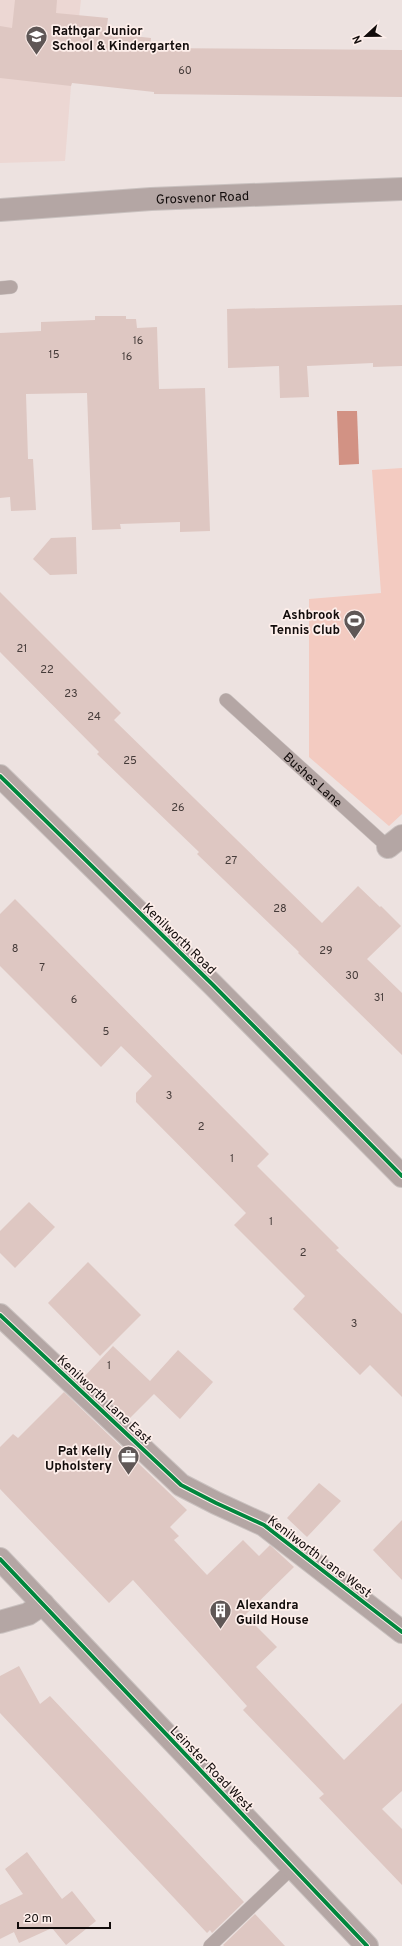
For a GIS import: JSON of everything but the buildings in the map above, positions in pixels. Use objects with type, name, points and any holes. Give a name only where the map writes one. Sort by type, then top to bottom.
[{"type":"street","name":"Grosvenor Road","points":[[1,209],[151,199],[402,189]]},
{"type":"street","name":"Kenilworth Road","points":[[0,776],[213,985],[402,1176]]},
{"type":"street","name":"Kenilworth Lane East","points":[[0,1315],[181,1485],[198,1495]]},
{"type":"street","name":"Kenilworth Lane West","points":[[198,1495],[264,1524],[402,1632]]},
{"type":"street","name":"Leinster Road West","points":[[0,1559],[368,1946]]},
{"type":"street","points":[[0,1622],[28,1614],[43,1604]]},
{"type":"lane","name":"Bushes Lane","points":[[226,700],[395,842]]},
{"type":"lane","points":[[210,1946],[293,1867]]},
{"type":"shaded area","name":"Rathgar Junior School & Kindergarten","points":[[0,0],[81,0],[71,86],[65,161],[0,163]]},
{"type":"shaded area","points":[[337,411],[357,411],[359,464],[339,465]]},
{"type":"shaded area","name":"Ashbrook Tennis Club","points":[[402,468],[402,814],[389,826],[309,757],[309,599],[381,593],[372,470]]},
{"type":"cycle path","points":[[0,776],[213,985],[402,1176]]},
{"type":"cycle path","points":[[0,1315],[181,1485],[264,1525],[402,1632]]},
{"type":"cycle path","points":[[0,1559],[367,1946]]},
{"type":"place","name":"Rathgar Junior School & Kindergarten","points":[[37,56]]},
{"type":"place","name":"Ashbrook Tennis Club","points":[[355,640]]},
{"type":"place","name":"Pat Kelly Upholstery","points":[[128,1476]]},
{"type":"place","name":"Alexandra Guild House","points":[[220,1630]]}]
